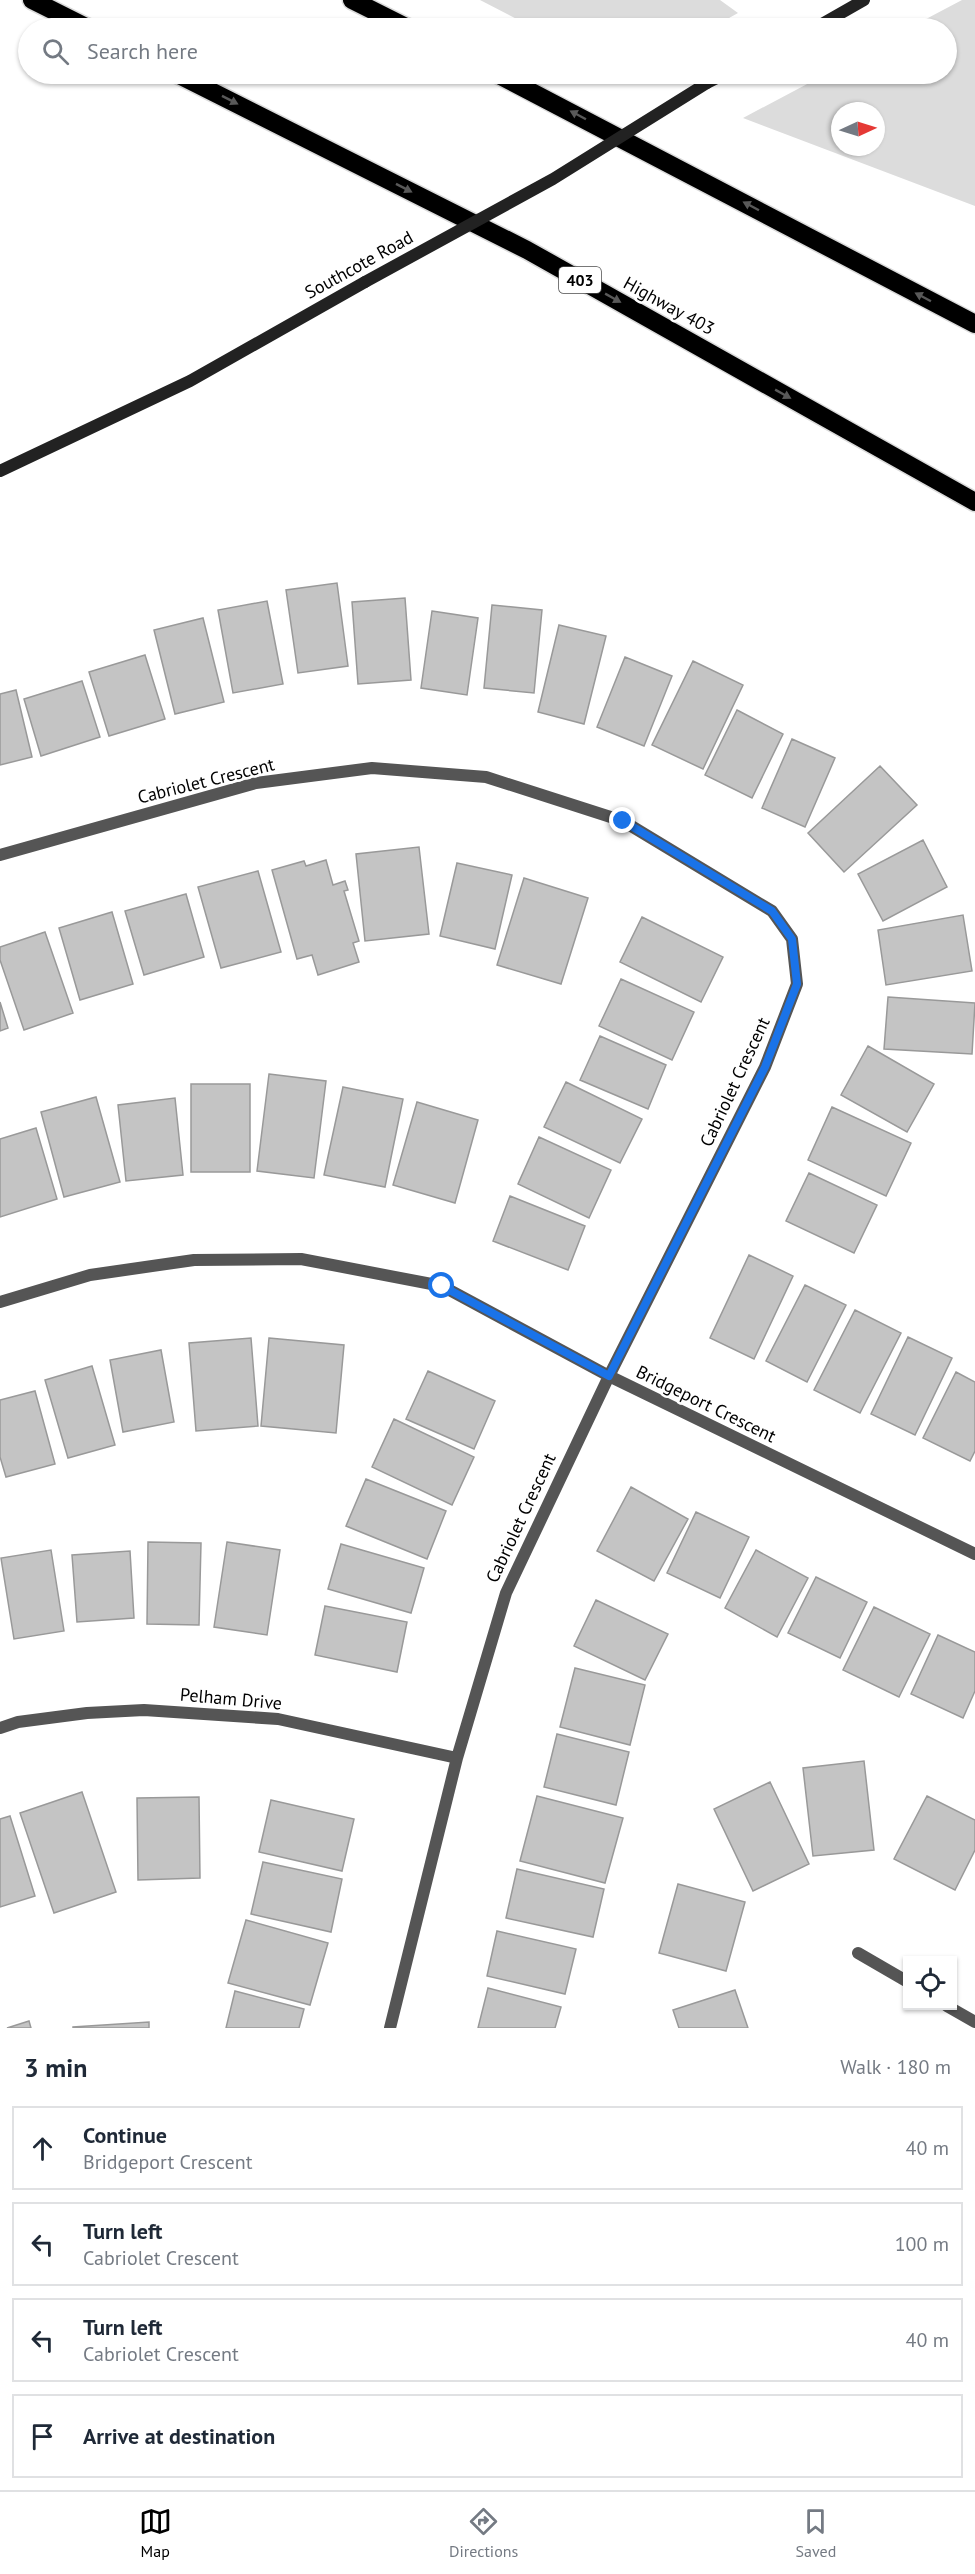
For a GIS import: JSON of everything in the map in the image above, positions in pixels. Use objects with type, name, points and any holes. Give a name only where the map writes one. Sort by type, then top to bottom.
[{"type":"highway","points":[[32,0],[68,18]]},
{"type":"highway","points":[[352,0],[388,18]]},
{"type":"highway","name":"Highway 403","points":[[197,84],[527,250],[975,502]]},
{"type":"highway","points":[[516,84],[975,324]]},
{"type":"main road","points":[[832,18],[864,0]]},
{"type":"main road","name":"Southcote Road","points":[[0,471],[190,381],[554,179],[705,84]]},
{"type":"street","name":"Cabriolet Crescent","points":[[0,855],[256,783],[372,768],[486,777],[623,821],[772,911],[792,939],[797,984],[765,1067],[609,1376],[506,1593],[457,1758],[390,2028]]},
{"type":"street","name":"Bridgeport Crescent","points":[[0,1302],[90,1275],[194,1260],[302,1259],[442,1286],[609,1376],[975,1554]]},
{"type":"street","name":"Pelham Drive","points":[[0,1728],[18,1722],[87,1713],[144,1710],[278,1719],[457,1758]]},
{"type":"street","points":[[858,1953],[903,1979]]},
{"type":"street","points":[[954,2010],[975,2022]]},
{"type":"shaded area","points":[[480,0],[720,0],[738,13],[729,18],[515,18]]},
{"type":"shaded area","points":[[962,0],[975,0],[975,206],[843,156],[885,156],[885,102],[831,102],[831,151],[743,118],[807,84],[957,84],[957,18],[928,18]]},
{"type":"building","points":[[337,583],[348,666],[298,673],[286,590]]},
{"type":"building","points":[[405,598],[411,680],[358,684],[352,602]]},
{"type":"building","points":[[267,601],[283,684],[233,693],[218,610]]},
{"type":"building","points":[[492,605],[542,610],[534,693],[484,688]]},
{"type":"building","points":[[432,611],[478,618],[467,695],[421,688]]},
{"type":"building","points":[[203,618],[224,702],[175,714],[154,630]]},
{"type":"building","points":[[559,625],[606,636],[584,724],[538,712]]},
{"type":"building","points":[[145,655],[165,719],[109,736],[89,672]]},
{"type":"building","points":[[625,657],[672,676],[644,746],[597,727]]},
{"type":"building","points":[[693,661],[743,685],[703,769],[652,745]]},
{"type":"building","points":[[82,681],[100,737],[41,756],[24,699]]},
{"type":"building","points":[[16,690],[32,757],[0,765],[0,694]]},
{"type":"building","points":[[737,710],[783,734],[752,798],[705,775]]},
{"type":"building","points":[[792,739],[835,758],[805,827],[762,808]]},
{"type":"building","points":[[880,766],[917,805],[844,872],[808,833]]},
{"type":"building","points":[[923,840],[947,887],[883,921],[858,874]]},
{"type":"building","points":[[419,847],[429,934],[365,941],[356,854]]},
{"type":"building","points":[[326,860],[333,885],[345,881],[348,890],[344,891],[359,941],[353,943],[359,962],[318,975],[312,955],[297,959],[272,870],[304,861],[306,866]]},
{"type":"building","points":[[457,863],[512,875],[495,949],[440,936]]},
{"type":"building","points":[[258,871],[281,952],[221,968],[198,887]]},
{"type":"building","points":[[524,878],[588,898],[561,984],[497,965]]},
{"type":"building","points":[[186,894],[204,957],[144,975],[125,911]]},
{"type":"building","points":[[112,912],[133,984],[80,1000],[59,928]]},
{"type":"building","points":[[963,915],[972,971],[886,985],[878,930]]},
{"type":"building","points":[[642,917],[723,957],[701,1002],[620,962]]},
{"type":"building","points":[[45,932],[73,1013],[24,1030],[0,960],[0,947]]},
{"type":"building","points":[[621,979],[694,1012],[672,1060],[599,1026]]},
{"type":"building","points":[[888,997],[975,1003],[972,1054],[884,1049]]},
{"type":"building","points":[[0,1002],[8,1028],[0,1031]]},
{"type":"building","points":[[600,1036],[666,1065],[648,1109],[580,1080]]},
{"type":"building","points":[[868,1046],[934,1084],[907,1132],[841,1095]]},
{"type":"building","points":[[269,1074],[326,1081],[314,1178],[257,1171]]},
{"type":"building","points":[[566,1082],[642,1119],[620,1163],[544,1127]]},
{"type":"building","points":[[191,1084],[250,1084],[250,1172],[191,1172]]},
{"type":"building","points":[[343,1087],[403,1099],[385,1187],[324,1175]]},
{"type":"building","points":[[96,1097],[120,1182],[64,1197],[41,1112]]},
{"type":"building","points":[[175,1098],[183,1175],[126,1181],[118,1105]]},
{"type":"building","points":[[417,1102],[478,1120],[455,1203],[393,1185]]},
{"type":"building","points":[[832,1107],[911,1143],[886,1196],[808,1160]]},
{"type":"building","points":[[36,1128],[57,1199],[0,1217],[0,1139]]},
{"type":"building","points":[[539,1137],[611,1170],[589,1218],[518,1184]]},
{"type":"building","points":[[809,1173],[877,1205],[854,1253],[786,1221]]},
{"type":"building","points":[[510,1196],[585,1226],[568,1270],[493,1241]]},
{"type":"building","points":[[749,1255],[793,1276],[754,1359],[710,1338]]},
{"type":"building","points":[[805,1285],[846,1305],[807,1382],[766,1361]]},
{"type":"building","points":[[855,1310],[901,1333],[860,1413],[814,1390]]},
{"type":"building","points":[[908,1337],[952,1358],[915,1435],[871,1414]]},
{"type":"building","points":[[251,1338],[258,1426],[196,1431],[189,1343]]},
{"type":"building","points":[[269,1338],[344,1345],[336,1433],[261,1426]]},
{"type":"building","points":[[161,1350],[174,1422],[123,1432],[110,1360]]},
{"type":"building","points":[[92,1366],[115,1445],[68,1458],[45,1380]]},
{"type":"building","points":[[428,1371],[495,1401],[474,1449],[406,1419]]},
{"type":"building","points":[[956,1372],[975,1382],[975,1451],[970,1461],[923,1438]]},
{"type":"building","points":[[35,1391],[55,1464],[6,1477],[0,1457],[0,1400]]},
{"type":"building","points":[[394,1419],[474,1457],[452,1505],[372,1467]]},
{"type":"building","points":[[366,1479],[446,1511],[427,1559],[346,1526]]},
{"type":"building","points":[[631,1487],[688,1519],[654,1581],[597,1551]]},
{"type":"building","points":[[696,1512],[749,1537],[720,1598],[667,1573]]},
{"type":"building","points":[[148,1542],[201,1543],[199,1625],[147,1624]]},
{"type":"building","points":[[227,1542],[280,1550],[267,1635],[214,1627]]},
{"type":"building","points":[[341,1544],[424,1568],[411,1613],[328,1589]]},
{"type":"building","points":[[51,1550],[64,1631],[14,1639],[1,1558]]},
{"type":"building","points":[[756,1550],[808,1578],[777,1637],[725,1608]]},
{"type":"building","points":[[130,1551],[134,1618],[77,1622],[72,1555]]},
{"type":"building","points":[[816,1577],[867,1602],[840,1658],[788,1633]]},
{"type":"building","points":[[596,1600],[668,1634],[645,1680],[574,1646]]},
{"type":"building","points":[[325,1606],[407,1622],[397,1672],[315,1655]]},
{"type":"building","points":[[874,1607],[930,1634],[899,1697],[843,1670]]},
{"type":"building","points":[[938,1635],[975,1652],[975,1691],[963,1718],[911,1694]]},
{"type":"building","points":[[575,1668],[645,1685],[630,1745],[560,1727]]},
{"type":"building","points":[[557,1734],[629,1752],[616,1805],[544,1787]]},
{"type":"building","points":[[864,1761],[874,1850],[813,1856],[803,1768]]},
{"type":"building","points":[[770,1782],[809,1864],[753,1891],[714,1809]]},
{"type":"building","points":[[82,1792],[116,1892],[54,1913],[20,1813]]},
{"type":"building","points":[[537,1796],[623,1818],[605,1883],[520,1861]]},
{"type":"building","points":[[927,1796],[975,1820],[975,1850],[955,1890],[894,1859]]},
{"type":"building","points":[[199,1797],[200,1878],[138,1880],[137,1798]]},
{"type":"building","points":[[271,1800],[354,1819],[342,1871],[259,1852]]},
{"type":"building","points":[[10,1816],[35,1896],[0,1907],[0,1819]]},
{"type":"building","points":[[263,1862],[342,1879],[331,1932],[251,1914]]},
{"type":"building","points":[[517,1869],[604,1889],[593,1937],[506,1918]]},
{"type":"building","points":[[678,1884],[745,1902],[726,1971],[659,1953]]},
{"type":"building","points":[[246,1920],[328,1943],[310,2005],[228,1983]]},
{"type":"building","points":[[497,1931],[576,1949],[565,1994],[487,1976]]},
{"type":"building","points":[[488,1988],[561,2007],[555,2028],[478,2028]]},
{"type":"building","points":[[735,1990],[748,2028],[679,2028],[673,2010]]},
{"type":"building","points":[[235,1991],[304,2009],[299,2028],[226,2028]]},
{"type":"building","points":[[29,2021],[31,2028],[7,2028]]},
{"type":"building","points":[[149,2022],[149,2028],[73,2028],[73,2027]]},
{"type":"route","points":[[442,1286],[609,1376],[765,1067],[797,984],[792,939],[772,911],[623,821]]}]
